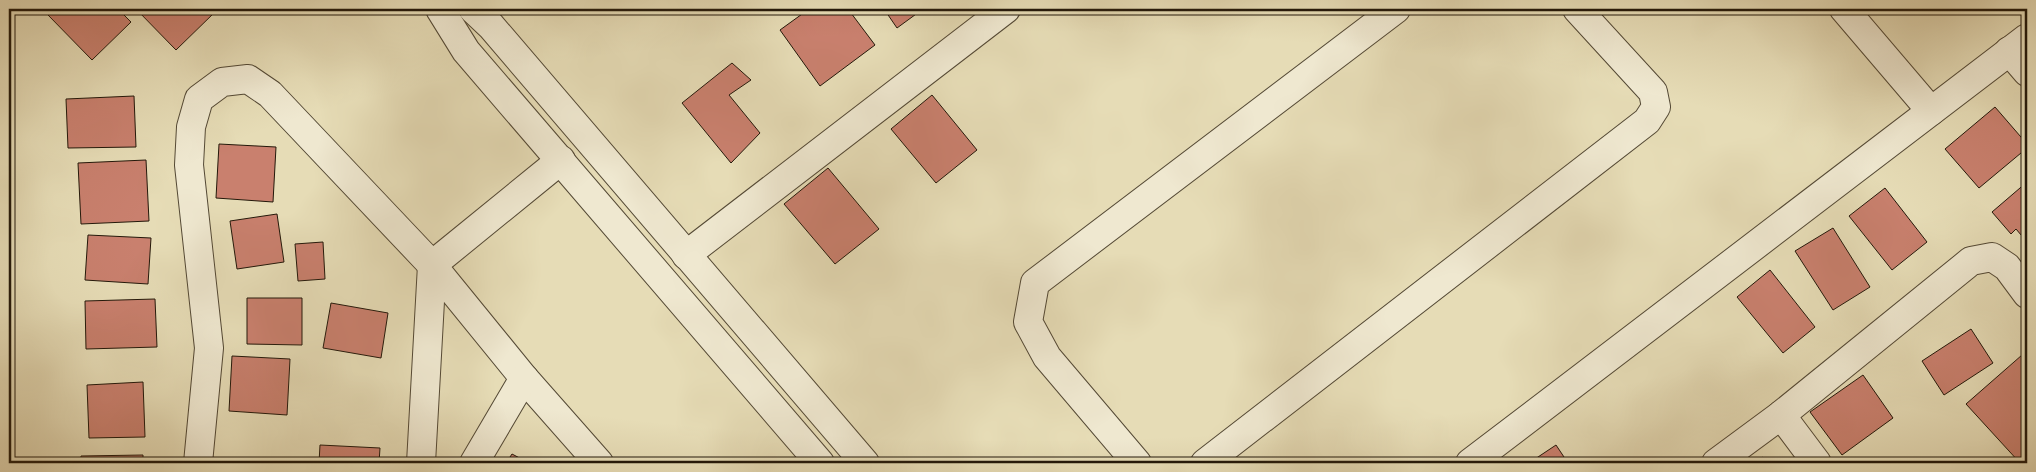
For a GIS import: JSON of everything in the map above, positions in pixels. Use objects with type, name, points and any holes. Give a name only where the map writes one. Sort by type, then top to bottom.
[{"type":"street","points":[[422,9],[466,51],[820,463]]},
{"type":"street","points":[[440,9],[466,51]]},
{"type":"street","points":[[686,255],[1006,9]]},
{"type":"street","points":[[1137,463],[1047,357],[1028,322],[1035,283],[1396,9]]},
{"type":"street","points":[[1205,463],[1647,121],[1656,107],[1653,92],[1577,9]]},
{"type":"street","points":[[1844,9],[1931,111]]},
{"type":"street","points":[[482,14],[865,463]]},
{"type":"street","points":[[1470,463],[2018,44],[2027,72]]},
{"type":"street","points":[[198,463],[208,348],[189,165],[191,127],[199,99],[222,82],[248,79],[270,94],[432,265],[524,378],[599,463]]},
{"type":"street","points":[[421,463],[432,265],[561,160]]},
{"type":"street","points":[[1716,463],[1781,415],[1971,261],[1992,257],[2007,267],[2027,294]]},
{"type":"street","points":[[474,463],[524,378]]},
{"type":"street","points":[[1781,415],[1817,463]]},
{"type":"building","points":[[55,9],[118,9],[131,22],[92,60],[48,15]]},
{"type":"building","points":[[136,9],[212,9],[215,12],[176,50]]},
{"type":"building","points":[[809,9],[848,9],[875,45],[820,86],[780,30]]},
{"type":"building","points":[[884,9],[923,9],[897,28]]},
{"type":"building","points":[[732,63],[751,80],[729,95],[760,133],[731,163],[682,103]]},
{"type":"building","points":[[932,95],[977,150],[936,183],[891,129]]},
{"type":"building","points":[[134,96],[136,147],[68,148],[66,99]]},
{"type":"building","points":[[1995,107],[2027,144],[2027,148],[1979,188],[1945,149]]},
{"type":"building","points":[[219,144],[276,147],[273,202],[216,198]]},
{"type":"building","points":[[146,160],[149,221],[81,224],[78,163]]},
{"type":"building","points":[[828,168],[879,229],[835,264],[784,204]]},
{"type":"building","points":[[2027,182],[2027,242],[2016,229],[2011,234],[1992,212]]},
{"type":"building","points":[[1885,188],[1927,242],[1892,270],[1849,216]]},
{"type":"building","points":[[277,214],[284,262],[237,269],[230,221]]},
{"type":"building","points":[[1833,228],[1870,287],[1833,310],[1795,251]]},
{"type":"building","points":[[88,235],[151,238],[148,284],[85,280]]},
{"type":"building","points":[[323,242],[325,279],[298,281],[295,244]]},
{"type":"building","points":[[1770,270],[1815,327],[1783,353],[1737,297]]},
{"type":"building","points":[[247,298],[302,298],[302,345],[247,344]]},
{"type":"building","points":[[155,299],[157,347],[86,349],[85,301]]},
{"type":"building","points":[[331,303],[388,313],[381,358],[323,348]]},
{"type":"building","points":[[1971,329],[1993,363],[1944,395],[1922,361]]},
{"type":"building","points":[[2022,355],[2027,361],[2027,457],[2020,463],[1966,404]]},
{"type":"building","points":[[232,356],[290,359],[287,415],[229,411]]},
{"type":"building","points":[[1863,375],[1893,418],[1842,455],[1810,412]]},
{"type":"building","points":[[143,382],[145,437],[89,438],[87,385]]},
{"type":"building","points":[[320,445],[380,448],[379,463],[319,463]]},
{"type":"building","points":[[1556,445],[1568,463],[1529,463]]},
{"type":"building","points":[[512,454],[529,463],[506,463]]},
{"type":"building","points":[[143,455],[143,463],[81,463],[81,456]]},
{"type":"building","points":[[1763,457],[1768,463],[1755,463]]}]
